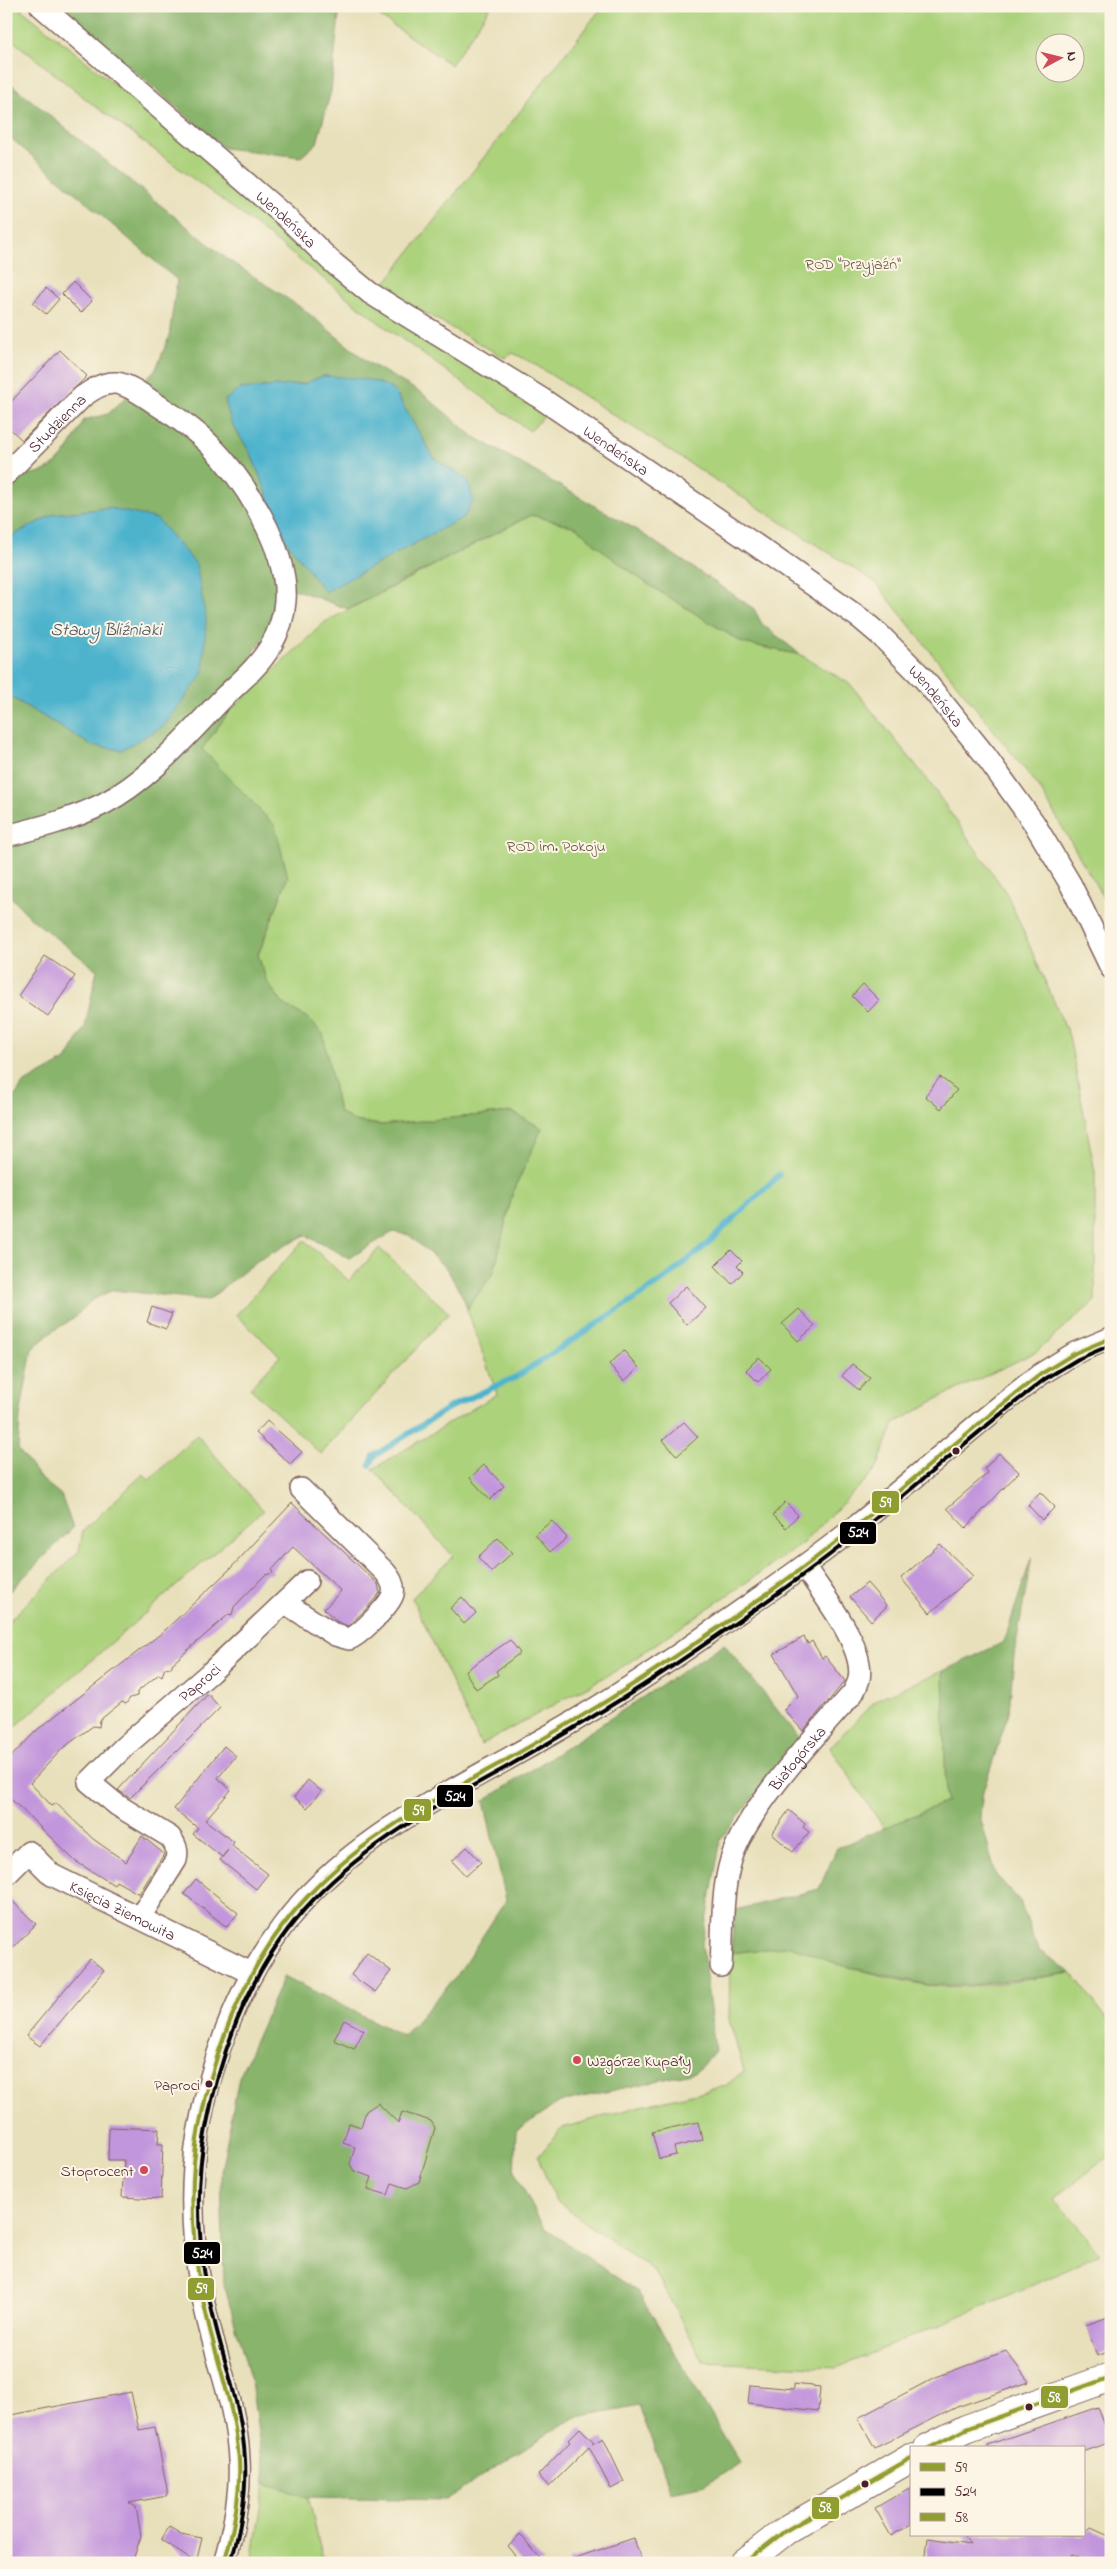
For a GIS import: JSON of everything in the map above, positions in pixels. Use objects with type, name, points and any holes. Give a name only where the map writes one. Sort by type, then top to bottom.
[{"type":"street","name":"Wendeńska","points":[[41,6],[286,217],[331,261],[370,294],[542,399],[776,559],[880,635],[904,656],[957,720],[1034,823],[1071,885],[1111,968]]},
{"type":"street","name":"Studzienna","points":[[6,474],[82,397],[102,385],[115,383],[130,388],[190,427],[209,444],[241,481],[263,519],[278,556],[285,599],[283,620],[269,650],[252,670],[161,761],[132,785],[104,804],[73,816],[6,836]]},
{"type":"street","points":[[224,2563],[231,2538],[238,2498],[239,2459],[230,2404],[204,2304],[196,2256],[193,2211],[194,2172],[206,2094],[234,2009],[251,1973],[283,1925],[318,1887],[370,1842],[408,1817],[567,1726],[665,1664],[804,1566],[895,1495],[1028,1383],[1068,1357],[1111,1338]]},
{"type":"street","points":[[285,1603],[336,1635],[349,1639],[359,1633],[390,1601],[393,1593],[391,1580],[385,1572],[301,1489]]},
{"type":"street","name":"Białogórska","points":[[721,1966],[728,1876],[734,1849],[772,1789],[853,1693],[859,1679],[859,1666],[854,1648],[840,1622],[804,1566]]},
{"type":"street","name":"Paproci","points":[[140,1917],[176,1860],[178,1853],[176,1845],[170,1837],[117,1805],[89,1782],[124,1747],[210,1672],[307,1581]]},
{"type":"street","name":"Księcia Ziemowita","points":[[6,1875],[29,1852],[52,1875],[251,1973]]},
{"type":"street","points":[[932,2446],[966,2429],[1111,2377]]},
{"type":"street","points":[[744,2563],[785,2531],[910,2459]]},
{"type":"green space","points":[[6,6],[17,6],[239,184],[546,414],[530,431],[381,324],[245,217],[91,103],[6,35]]},
{"type":"green space","points":[[59,6],[340,6],[331,91],[317,143],[301,157],[224,148]]},
{"type":"green space","points":[[380,6],[491,6],[451,65],[375,13]]},
{"type":"green space","name":"ROD \"Przyjaźń\"","points":[[603,6],[1111,6],[1111,911],[1039,787],[875,582],[531,362],[513,353],[505,358],[381,288]]},
{"type":"green space","points":[[6,80],[227,259],[303,309],[369,363],[423,394],[473,436],[635,529],[734,595],[754,609],[762,624],[801,655],[743,643],[646,583],[607,554],[576,527],[531,515],[348,609],[294,589],[275,600],[265,636],[251,656],[247,675],[228,713],[202,749],[275,826],[288,877],[258,955],[267,982],[283,1004],[309,1019],[323,1034],[339,1112],[354,1121],[381,1125],[512,1112],[542,1128],[512,1195],[494,1272],[467,1309],[464,1299],[447,1269],[409,1235],[393,1232],[349,1258],[305,1235],[257,1261],[208,1300],[113,1290],[92,1300],[74,1318],[53,1331],[32,1349],[20,1416],[18,1449],[39,1477],[61,1495],[73,1528],[6,1595],[6,1110],[23,1084],[66,1060],[85,1027],[97,970],[33,920],[6,892],[6,694],[91,745],[110,508],[54,514],[6,539],[6,473],[22,475],[35,473],[46,470],[56,464],[70,445],[84,420],[108,414],[156,369],[169,337],[177,280],[6,134]],"holes":[[[323,376],[370,381],[379,383],[395,392],[434,458],[469,481],[285,539],[251,454],[231,422],[240,389],[304,384]]]},
{"type":"green space","name":"ROD im. Pokoju","points":[[531,515],[576,527],[607,554],[646,583],[743,643],[801,655],[850,684],[927,779],[1007,894],[1069,1036],[1095,1172],[1095,1301],[1036,1352],[935,1400],[894,1424],[876,1470],[801,1545],[619,1669],[481,1745],[412,1598],[453,1556],[373,1469],[497,1394],[467,1309],[494,1272],[512,1195],[541,1128],[512,1112],[381,1125],[354,1121],[339,1112],[333,1086],[309,1019],[283,1004],[267,982],[258,955],[288,877],[202,749],[228,713],[325,622]]},
{"type":"green space","points":[[304,1240],[349,1281],[379,1248],[449,1313],[321,1454],[250,1388],[280,1356],[236,1315]]},
{"type":"green space","points":[[197,1435],[263,1510],[6,1735],[6,1624],[79,1551],[83,1531],[88,1526],[143,1474],[149,1480]]},
{"type":"green space","points":[[1032,1556],[1014,1655],[1009,1712],[983,1791],[980,1816],[996,1875],[1020,1901],[1038,1950],[1072,1973],[972,1985],[928,1985],[840,1965],[791,1946],[730,1953],[736,1910],[819,1889],[837,1848],[946,1802],[943,1671],[1004,1642]]},
{"type":"green space","points":[[724,1644],[800,1738],[721,1839],[702,1943],[715,2051],[696,2072],[560,2102],[516,2131],[514,2171],[543,2227],[638,2292],[740,2463],[706,2485],[670,2492],[639,2405],[573,2418],[445,2500],[308,2497],[265,2483],[251,2381],[224,2284],[221,2172],[239,2077],[284,1976],[403,2036],[456,1977],[506,1900],[484,1801]]},
{"type":"green space","points":[[943,1671],[946,1802],[884,1828],[830,1747],[877,1699]]},
{"type":"green space","points":[[791,1946],[858,1969],[927,1985],[981,1985],[1072,1973],[1111,2024],[1111,2154],[1054,2199],[1100,2253],[1054,2276],[837,2368],[704,2362],[654,2270],[630,2255],[555,2200],[538,2157],[562,2128],[641,2106],[725,2086],[744,2071],[729,2019],[730,1953]]},
{"type":"green space","points":[[265,2483],[308,2497],[324,2563],[252,2563]]},
{"type":"water","points":[[323,376],[370,380],[395,392],[434,458],[469,481],[473,500],[464,517],[325,592],[285,539],[251,454],[231,422],[225,400],[240,389],[304,384]]},
{"type":"water","name":"Stawy Bliźniaki","points":[[110,508],[157,519],[196,564],[206,619],[203,674],[164,726],[121,750],[91,745],[6,694],[6,539],[54,514]]},
{"type":"building","points":[[73,282],[92,301],[81,313],[62,294]]},
{"type":"building","points":[[46,288],[59,299],[46,314],[33,303]]},
{"type":"building","points":[[60,350],[87,376],[22,440],[6,425],[6,407]]},
{"type":"building","points":[[45,956],[75,976],[48,1016],[18,996]]},
{"type":"building","points":[[863,984],[879,1000],[868,1012],[852,996]]},
{"type":"building","points":[[940,1077],[957,1090],[941,1109],[925,1096]]},
{"type":"building","points":[[731,1250],[742,1261],[737,1266],[743,1272],[732,1284],[715,1266]]},
{"type":"building","points":[[686,1286],[706,1308],[687,1325],[668,1303]]},
{"type":"building","points":[[152,1307],[172,1314],[166,1329],[147,1322]]},
{"type":"building","points":[[799,1309],[815,1326],[798,1341],[782,1324]]},
{"type":"building","points":[[624,1351],[639,1368],[624,1381],[609,1364]]},
{"type":"building","points":[[759,1357],[771,1369],[758,1382],[746,1370]]},
{"type":"building","points":[[852,1364],[870,1378],[859,1390],[842,1376]]},
{"type":"building","points":[[267,1421],[302,1452],[290,1464],[256,1433]]},
{"type":"building","points":[[684,1422],[698,1437],[677,1456],[663,1440]]},
{"type":"building","points":[[999,1453],[1019,1472],[966,1528],[947,1508],[988,1473],[984,1469]]},
{"type":"building","points":[[484,1465],[504,1486],[490,1500],[470,1478]]},
{"type":"building","points":[[1040,1492],[1055,1507],[1042,1520],[1028,1505]]},
{"type":"building","points":[[785,1502],[798,1515],[786,1528],[773,1515]]},
{"type":"building","points":[[292,1503],[378,1584],[380,1593],[365,1610],[348,1626],[338,1622],[324,1609],[341,1591],[293,1547],[272,1570],[273,1573],[265,1575],[234,1607],[232,1615],[229,1614],[172,1664],[172,1667],[165,1668],[162,1676],[159,1674],[137,1692],[137,1696],[130,1698],[126,1704],[122,1702],[100,1720],[99,1727],[93,1726],[63,1748],[30,1783],[52,1806],[56,1803],[93,1839],[126,1862],[142,1836],[164,1854],[139,1894],[116,1881],[114,1885],[75,1861],[6,1794],[6,1762],[37,1730],[163,1632],[229,1570]]},
{"type":"building","points":[[552,1521],[567,1538],[550,1552],[535,1534]]},
{"type":"building","points":[[498,1538],[512,1553],[491,1572],[478,1557]]},
{"type":"building","points":[[940,1544],[973,1576],[930,1613],[901,1578]]},
{"type":"building","points":[[867,1583],[887,1606],[871,1621],[850,1597]]},
{"type":"building","points":[[462,1597],[476,1613],[464,1624],[450,1608]]},
{"type":"building","points":[[804,1637],[808,1644],[812,1641],[822,1658],[825,1656],[845,1681],[803,1731],[784,1710],[798,1696],[774,1654]]},
{"type":"building","points":[[510,1640],[520,1653],[496,1671],[498,1675],[476,1689],[465,1671]]},
{"type":"building","points":[[208,1694],[220,1708],[130,1798],[118,1790]]},
{"type":"building","points":[[224,1746],[236,1756],[218,1778],[231,1790],[205,1820],[234,1842],[232,1846],[268,1874],[256,1889],[220,1860],[228,1850],[222,1857],[193,1834],[198,1828],[174,1809]]},
{"type":"building","points":[[308,1780],[321,1791],[307,1808],[294,1797]]},
{"type":"building","points":[[789,1810],[805,1824],[803,1827],[809,1832],[793,1852],[772,1834]]},
{"type":"building","points":[[467,1847],[481,1862],[466,1876],[452,1861]]},
{"type":"building","points":[[196,1879],[238,1913],[227,1927],[184,1894]]},
{"type":"building","points":[[6,1895],[36,1924],[6,1955]]},
{"type":"building","points":[[367,1953],[391,1971],[375,1992],[351,1975]]},
{"type":"building","points":[[90,1959],[104,1970],[40,2046],[26,2036]]},
{"type":"building","points":[[344,2020],[364,2030],[354,2049],[334,2040]]},
{"type":"building","points":[[378,2103],[398,2123],[402,2112],[431,2121],[435,2128],[419,2182],[407,2188],[392,2183],[388,2195],[368,2189],[372,2177],[354,2171],[350,2164],[355,2147],[343,2143],[349,2123],[361,2127],[366,2111]]},
{"type":"building","points":[[698,2122],[702,2140],[674,2147],[676,2155],[659,2159],[652,2132]]},
{"type":"building","points":[[109,2127],[159,2129],[158,2144],[163,2144],[161,2199],[122,2197],[124,2160],[108,2160]]},
{"type":"building","points":[[1111,2316],[1111,2351],[1097,2356],[1086,2325]]},
{"type":"building","points":[[1006,2351],[1029,2382],[957,2407],[875,2448],[858,2418],[936,2377]]},
{"type":"building","points":[[794,2384],[820,2387],[818,2411],[748,2403],[750,2385],[794,2389]]},
{"type":"building","points":[[131,2392],[139,2430],[155,2427],[167,2489],[167,2496],[129,2503],[136,2507],[141,2536],[132,2563],[6,2563],[6,2416]]},
{"type":"building","points":[[1098,2407],[1111,2442],[1084,2452],[1084,2446],[987,2445]]},
{"type":"building","points":[[580,2428],[594,2442],[592,2444],[603,2438],[624,2482],[611,2489],[589,2447],[549,2487],[538,2475],[570,2442],[568,2440]]},
{"type":"building","points":[[910,2488],[910,2525],[891,2536],[875,2508]]},
{"type":"building","points":[[169,2527],[181,2534],[202,2538],[196,2563],[161,2540]]},
{"type":"building","points":[[1091,2528],[1111,2537],[1111,2563],[1090,2563],[1072,2555],[1067,2563],[925,2563],[928,2538],[970,2544],[964,2536],[1084,2536]]},
{"type":"building","points":[[520,2534],[544,2563],[521,2563],[508,2547]]},
{"type":"building","points":[[634,2538],[642,2563],[569,2563],[569,2560]]},
{"type":"waterway","points":[[370,1465],[374,1456],[450,1407],[516,1377],[662,1281],[705,1246],[779,1175]]},
{"type":"transit line","name":"59","points":[[224,2563],[236,2512],[239,2460],[235,2426],[203,2302],[196,2252],[193,2177],[199,2127],[215,2064],[237,2004],[268,1947],[308,1896],[329,1875],[374,1839],[448,1792],[599,1706],[708,1635],[831,1547],[1041,1374],[1075,1353],[1111,1338]]},
{"type":"transit line","name":"524","points":[[231,2563],[242,2512],[245,2486],[244,2443],[238,2409],[205,2278],[200,2228],[200,2178],[206,2128],[221,2066],[231,2035],[243,2006],[274,1949],[314,1899],[357,1860],[380,1843],[454,1796],[600,1712],[708,1642],[784,1589],[834,1551],[1045,1379],[1078,1359],[1111,1345]]},
{"type":"transit line","name":"58","points":[[933,2446],[966,2429],[1111,2377]]},
{"type":"transit line","name":"58","points":[[744,2563],[785,2531],[910,2459]]},
{"type":"place","name":"Wzgórze Kupały","points":[[577,2060]]},
{"type":"place","name":"Paproci","points":[[209,2084]]},
{"type":"place","name":"Stoprocent","points":[[144,2170]]}]
